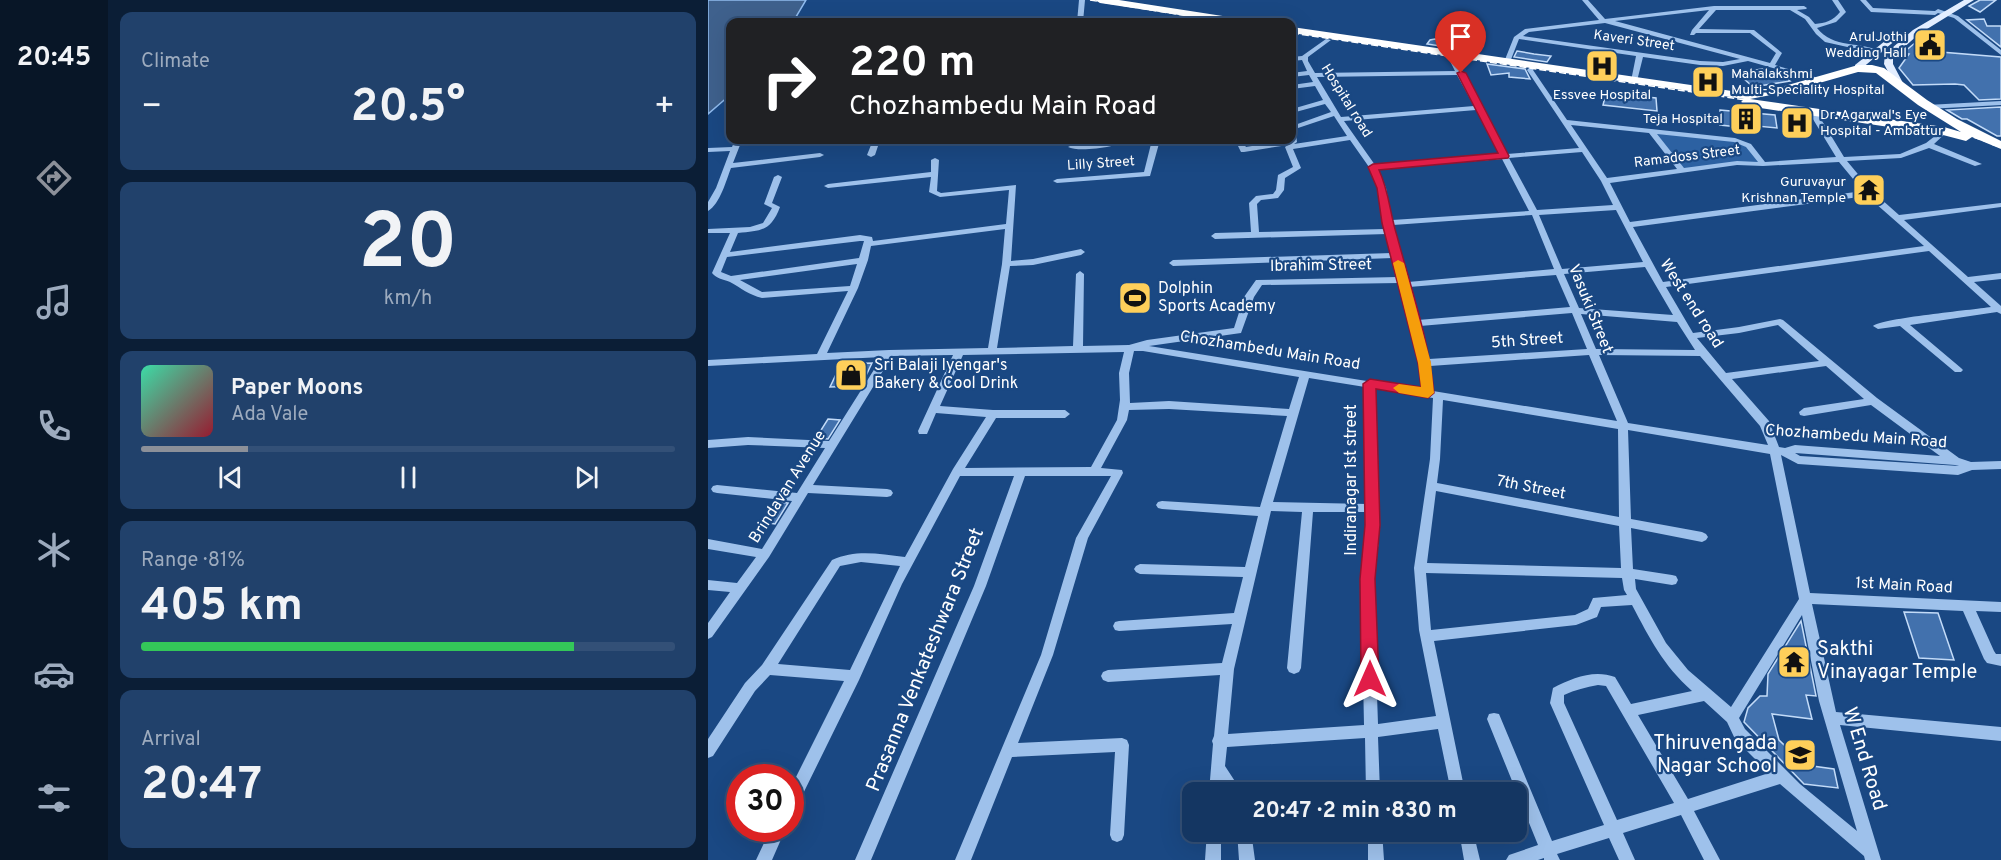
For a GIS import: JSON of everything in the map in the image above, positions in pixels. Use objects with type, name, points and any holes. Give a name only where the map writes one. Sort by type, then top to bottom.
[{"type":"highway","points":[[1084,0],[1194,18]]},
{"type":"highway","points":[[1101,0],[1216,18]]},
{"type":"highway","points":[[1296,33],[1328,40],[1721,94],[1755,94],[1822,80],[1858,67],[1880,70],[1927,107],[1948,127]]},
{"type":"highway","points":[[1296,33],[1453,57],[1507,62],[1532,68],[1812,111],[1948,127],[2001,147]]},
{"type":"highway","points":[[1755,94],[1753,96],[1755,99],[1771,105]]},
{"type":"main road","points":[[1858,67],[1898,35],[1954,0]]},
{"type":"main road","points":[[1899,85],[1898,78],[1889,68],[1888,56],[1910,37],[1970,0]]},
{"type":"street","points":[[1081,18],[1084,0]]},
{"type":"street","points":[[1585,0],[1602,20],[1685,40],[1822,80]]},
{"type":"street","points":[[1723,0],[1728,8]]},
{"type":"street","points":[[1761,0],[1770,9]]},
{"type":"street","points":[[1507,62],[1517,37],[1527,30],[1714,8],[1804,8],[1795,0]]},
{"type":"street","points":[[1814,26],[1828,24],[1840,16],[1843,12],[1835,0]]},
{"type":"street","points":[[1863,0],[1871,10],[1936,12],[1956,17],[2001,53]]},
{"type":"street","points":[[1908,3],[1915,12]]},
{"type":"street","points":[[1685,40],[1714,8]]},
{"type":"street","points":[[1791,9],[1807,18],[1827,41],[1879,52]]},
{"type":"street","points":[[1632,26],[1638,16]]},
{"type":"street","points":[[1694,31],[1746,30],[1757,33],[1779,53],[1771,66]]},
{"type":"street","name":"Kaveri Street","points":[[1517,37],[1711,64],[1734,63],[1748,59]]},
{"type":"street","name":"Hospital road","points":[[1328,40],[1305,58],[1323,102],[1373,167],[1382,188],[1389,227],[1433,394],[1431,486],[1420,568],[1426,636],[1456,782]]},
{"type":"street","points":[[1634,81],[1640,54]]},
{"type":"street","name":"Vasuki Street","points":[[1453,57],[1534,211],[1623,424],[1627,573],[1633,595],[1661,647],[1683,674],[1732,717],[1740,734],[1783,776],[1872,856]]},
{"type":"street","points":[[1296,59],[1305,58]]},
{"type":"street","name":"West end road","points":[[1532,68],[1564,122],[1605,181],[1648,264],[1690,336],[1765,424],[1780,451],[1806,598]]},
{"type":"street","points":[[1296,75],[1461,73]]},
{"type":"street","points":[[1296,87],[1317,84]]},
{"type":"street","points":[[1296,110],[1323,102]]},
{"type":"street","points":[[1927,107],[2001,103]]},
{"type":"street","points":[[1296,127],[1334,116],[1480,108]]},
{"type":"street","points":[[1812,111],[1841,159],[1869,193],[2000,310]]},
{"type":"street","points":[[1564,122],[1745,142],[1753,148],[1763,164]]},
{"type":"street","name":"Ramadoss Street","points":[[1605,181],[1737,164],[1901,156],[1929,145],[1948,127]]},
{"type":"street","points":[[1652,131],[1683,171]]},
{"type":"street","points":[[1255,235],[1253,203],[1258,198],[1278,194],[1281,177],[1298,166],[1288,150],[1289,147],[1352,137]]},
{"type":"street","points":[[708,209],[720,188],[736,144]]},
{"type":"street","points":[[871,155],[875,144]]},
{"type":"street","name":"Lilly Street","points":[[1072,147],[1107,144]]},
{"type":"street","name":"Lilly Street","points":[[1058,181],[1148,174],[1155,144]]},
{"type":"street","points":[[1240,144],[1244,150],[1287,144]]},
{"type":"street","points":[[1929,145],[1978,165]]},
{"type":"street","points":[[708,150],[734,149]]},
{"type":"street","points":[[1373,167],[1585,150]]},
{"type":"street","points":[[728,166],[820,155]]},
{"type":"street","points":[[935,160],[933,192],[940,195],[1014,187],[1006,264],[992,351]]},
{"type":"street","points":[[828,186],[935,174]]},
{"type":"street","points":[[708,231],[735,231],[765,227],[770,224],[776,208],[768,204],[778,177]]},
{"type":"street","points":[[1627,225],[1869,193]]},
{"type":"street","points":[[1897,218],[2001,205]]},
{"type":"street","points":[[1215,236],[1389,227],[1534,211],[1619,207]]},
{"type":"street","points":[[870,244],[1010,226]]},
{"type":"street","points":[[735,231],[716,273],[719,277],[731,279],[864,260]]},
{"type":"street","points":[[725,255],[860,238],[869,239],[870,244],[854,288],[820,357]]},
{"type":"street","points":[[1660,285],[1930,248]]},
{"type":"street","points":[[1006,264],[1033,262],[1081,252]]},
{"type":"street","points":[[1173,263],[1396,255]]},
{"type":"street","points":[[1403,283],[1648,264]]},
{"type":"street","points":[[1078,349],[1080,274]]},
{"type":"street","points":[[1967,280],[2001,276]]},
{"type":"street","points":[[731,279],[745,290],[762,295],[854,288]]},
{"type":"street","name":"Ibrahim Street","points":[[1130,348],[1147,343],[1238,331],[1249,297],[1259,282],[1403,283]]},
{"type":"street","points":[[1414,323],[1574,309],[1680,319]]},
{"type":"street","points":[[1878,326],[2000,310]]},
{"type":"street","points":[[1690,336],[1779,322],[1873,401],[1955,461]]},
{"type":"street","points":[[1901,322],[1958,370]]},
{"type":"street","points":[[1094,471],[1122,420],[1124,373],[1130,348]]},
{"type":"street","name":"Chozhambedu Main Road","points":[[708,363],[889,353],[1143,348],[1780,451],[1796,450],[1955,461],[1971,466],[2001,465]]},
{"type":"street","points":[[923,431],[959,352]]},
{"type":"street","name":"5th Street","points":[[1425,363],[1591,352],[1703,353]]},
{"type":"street","name":"Brindavan Avenue","points":[[708,633],[765,554],[889,353]]},
{"type":"street","points":[[1723,377],[1827,363]]},
{"type":"street","points":[[1217,782],[1227,669],[1238,618],[1265,509],[1305,374]]},
{"type":"street","name":"Indiranagar 1st street","points":[[1370,384],[1372,541],[1368,579],[1373,782]]},
{"type":"street","points":[[1804,412],[1873,401]]},
{"type":"street","points":[[1124,407],[1169,405],[1293,413]]},
{"type":"street","points":[[934,409],[993,414],[1065,414]]},
{"type":"street","points":[[804,777],[908,562],[957,472],[993,414]]},
{"type":"street","points":[[708,444],[748,441],[833,445]]},
{"type":"street","points":[[1780,451],[1798,460],[1958,471],[1971,466]]},
{"type":"street","points":[[957,472],[1094,471],[1118,473],[1082,538],[1047,655],[963,860]]},
{"type":"street","name":"Prasanna Venkateshwara Street","points":[[863,860],[980,586],[1020,472]]},
{"type":"street","name":"7th Street","points":[[1431,486],[1702,537]]},
{"type":"street","points":[[717,489],[803,493],[887,493]]},
{"type":"street","points":[[1162,506],[1265,509],[1372,508]]},
{"type":"street","points":[[1294,668],[1308,508]]},
{"type":"street","points":[[708,544],[765,554]]},
{"type":"street","points":[[708,751],[750,687],[767,669],[836,563],[847,558],[908,562]]},
{"type":"street","points":[[1420,568],[1627,573],[1672,580]]},
{"type":"street","points":[[1140,569],[1249,572]]},
{"type":"street","points":[[708,585],[740,588]]},
{"type":"street","points":[[1426,636],[1563,622],[1587,617],[1593,613],[1597,602],[1633,595]]},
{"type":"street","points":[[1732,717],[1806,598]]},
{"type":"street","name":"1st Main Road","points":[[1806,598],[2001,608]]},
{"type":"street","name":"W End Road","points":[[1806,598],[1831,718],[1872,856]]},
{"type":"street","points":[[1967,606],[1989,655],[2001,660]]},
{"type":"street","points":[[1119,626],[1238,618]]},
{"type":"street","points":[[767,669],[854,676]]},
{"type":"street","points":[[1108,676],[1227,669]]},
{"type":"street","points":[[1627,860],[1564,720],[1556,697],[1558,692],[1567,687],[1604,678],[1613,685],[1685,808],[1712,860]]},
{"type":"street","points":[[1627,711],[1706,694]]},
{"type":"street","points":[[1831,718],[2001,734]]},
{"type":"street","points":[[1494,719],[1550,855]]},
{"type":"street","points":[[1219,741],[1371,731],[1443,722]]},
{"type":"street","points":[[1008,750],[1122,745],[1117,835]]},
{"type":"street","points":[[1218,768],[1228,782]]},
{"type":"street","points":[[1514,860],[1550,855],[1615,830],[1783,776]]},
{"type":"street","points":[[764,860],[772,842]]},
{"type":"street","points":[[1213,860],[1214,842]]},
{"type":"street","points":[[1245,842],[1247,860]]},
{"type":"street","points":[[1375,842],[1376,860]]},
{"type":"street","points":[[1468,842],[1472,860]]},
{"type":"shaded area","points":[[708,0],[806,0],[795,18],[726,18],[726,98],[708,114]]},
{"type":"shaded area","points":[[1655,133],[1731,140],[1751,148],[1760,163],[1684,169]]},
{"type":"building","points":[[1980,0],[1996,0],[1980,12],[1969,6]]},
{"type":"building","points":[[1984,19],[1987,26],[2001,26],[2001,47],[1967,20]]},
{"type":"building","points":[[1468,37],[1460,49],[1427,44],[1430,40],[1435,39],[1453,41]]},
{"type":"building","points":[[1922,37],[1945,44],[1941,52],[2001,57],[2001,99],[1979,100],[1964,85],[1913,85],[1899,68],[1909,54],[1903,53]]},
{"type":"building","points":[[1517,51],[1551,56],[1547,62],[1514,57]]},
{"type":"building","points":[[1487,64],[1525,69],[1530,79],[1509,77],[1509,73],[1491,75]]},
{"type":"building","points":[[1762,69],[1769,73],[1780,72],[1790,81],[1753,87],[1741,76],[1754,75],[1749,71]]},
{"type":"building","points":[[1606,93],[1656,98],[1657,111],[1603,105]]},
{"type":"building","points":[[2001,107],[2001,136],[1947,110]]},
{"type":"building","points":[[1720,110],[1775,115],[1777,128],[1757,126],[1757,129],[1720,125]]},
{"type":"building","name":"Sri Balaji Iyengar's Bakery & Cool Drink","points":[[872,363],[861,386],[830,387],[841,364]]},
{"type":"building","points":[[828,419],[840,420],[828,439],[816,438]]},
{"type":"building","points":[[780,502],[788,503],[775,524],[768,523]]},
{"type":"building","points":[[1904,612],[1938,613],[1954,660],[1919,658]]},
{"type":"building","points":[[1801,621],[1816,696],[1806,695],[1812,719],[1772,714],[1779,740],[1805,765],[1834,769],[1838,788],[1804,784],[1744,722],[1748,708],[1760,696],[1767,696],[1768,674]]},
{"type":"railway","points":[[1090,0],[1200,18]]},
{"type":"railway","points":[[1296,34],[1916,125],[1961,133],[1996,145]]},
{"type":"railway","points":[[1992,144],[2001,147]]},
{"type":"slow traffic","points":[[1398,263],[1425,363],[1428,393],[1399,388]]},
{"type":"place","name":"ArulJothi Wedding Hall","points":[[1930,45]]},
{"type":"place","name":"Essvee Hospital","points":[[1602,66]]},
{"type":"place","name":"Mahalakshmi Multi-Speciality Hospital","points":[[1708,82]]},
{"type":"place","name":"Teja Hospital","points":[[1746,119]]},
{"type":"place","name":"Dr. Agarwal's Eye Hospital - Ambattur","points":[[1797,123]]},
{"type":"place","name":"Guruvayur Krishnan Temple","points":[[1869,190]]},
{"type":"place","name":"Dolphin Sports Academy","points":[[1135,298]]},
{"type":"place","name":"Sri Balaji Iyengar's Bakery & Cool Drink","points":[[851,375]]},
{"type":"place","name":"Sakthi Vinayagar Temple","points":[[1794,662]]},
{"type":"place","name":"Thiruvengada Nagar School","points":[[1800,755]]},
{"type":"route","points":[[1370,679],[1368,579],[1372,541],[1370,384],[1428,393],[1425,363],[1403,285],[1382,188],[1373,167],[1504,156],[1461,73]]}]
